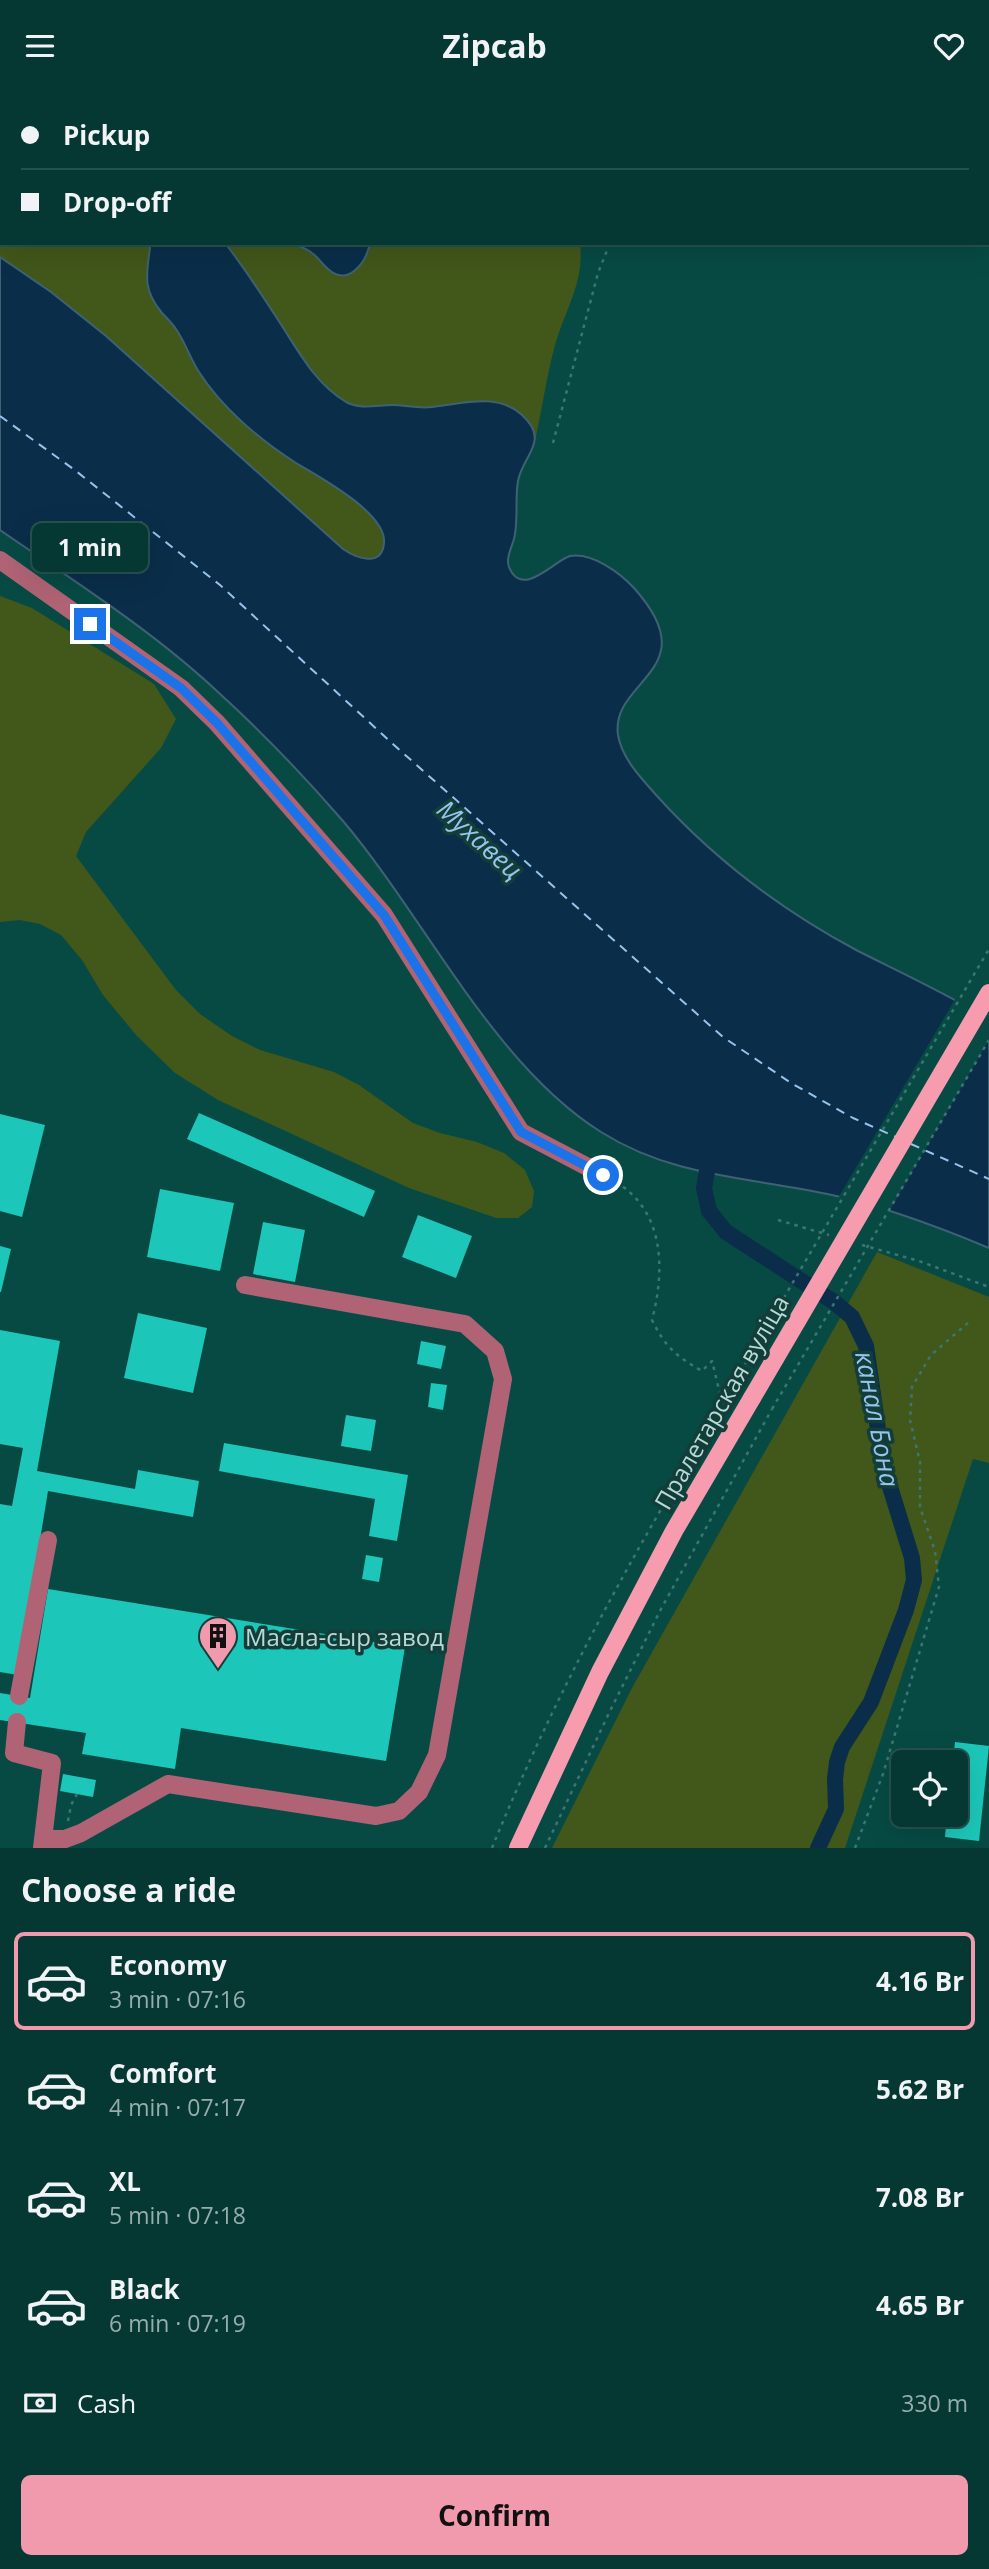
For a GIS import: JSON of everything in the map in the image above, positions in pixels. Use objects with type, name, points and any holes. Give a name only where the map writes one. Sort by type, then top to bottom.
[{"type":"main road","name":"Пралетарская вуліца","points":[[519,1848],[600,1672],[674,1531],[989,993]]},
{"type":"street","points":[[0,560],[181,688],[217,723],[384,915],[521,1132],[603,1175]]},
{"type":"street","points":[[17,1722],[13,1753],[52,1763],[42,1844],[82,1833],[168,1784],[376,1816],[399,1811],[419,1792],[437,1755],[503,1379],[495,1351],[465,1324],[245,1285]]},
{"type":"street","points":[[19,1696],[48,1540]]},
{"type":"path","points":[[553,443],[591,297],[609,245]]},
{"type":"path","points":[[492,1848],[512,1797],[570,1674],[642,1542],[989,949]]},
{"type":"path","points":[[545,1848],[608,1713],[661,1609],[772,1409],[989,1040]]},
{"type":"path","points":[[603,1175],[633,1192],[650,1216],[660,1255],[657,1302],[652,1320],[658,1332],[673,1353],[702,1371],[712,1361],[722,1402]]},
{"type":"path","points":[[778,1220],[829,1235]]},
{"type":"path","points":[[855,1243],[919,1261],[989,1287]]},
{"type":"path","points":[[855,1848],[883,1774],[939,1587],[935,1551],[920,1507],[920,1462],[910,1420],[912,1387],[931,1355],[969,1322]]},
{"type":"green space","points":[[0,245],[149,245],[149,290],[156,305],[176,329],[208,385],[230,410],[256,433],[334,486],[375,520],[382,531],[384,543],[379,556],[361,558],[343,549],[106,336],[51,292],[0,257]]},
{"type":"green space","points":[[227,245],[291,245],[310,252],[320,260],[368,254],[370,245],[580,245],[577,284],[554,349],[535,441],[531,429],[518,415],[498,404],[477,401],[427,408],[395,405],[358,407],[341,399],[305,361]]},
{"type":"green space","points":[[0,596],[32,608],[154,684],[176,719],[161,748],[86,832],[76,856],[176,990],[200,1014],[232,1036],[260,1050],[334,1072],[359,1085],[413,1123],[504,1153],[525,1170],[534,1191],[532,1207],[518,1218],[496,1218],[409,1188],[218,1100],[175,1073],[136,1035],[103,995],[82,960],[61,935],[40,924],[20,920],[0,922]]},
{"type":"green space","points":[[877,1252],[989,1297],[989,1463],[973,1459],[845,1848],[552,1848],[632,1688]]},
{"type":"water","name":"Мухавец","points":[[149,245],[226,245],[310,368],[326,387],[346,402],[363,406],[422,408],[490,402],[512,408],[530,424],[535,441],[518,481],[516,528],[508,559],[509,567],[515,576],[522,580],[539,575],[570,556],[596,560],[634,588],[654,616],[662,638],[659,656],[651,672],[628,700],[619,716],[620,744],[633,768],[702,841],[776,901],[858,951],[989,1019],[989,1248],[872,1205],[802,1189],[714,1174],[656,1159],[601,1132],[562,1103],[527,1069],[494,1030],[343,821],[267,739],[194,670],[113,607],[0,530],[0,257],[51,292],[106,336],[343,549],[368,559],[379,556],[382,551],[382,531],[363,508],[256,434],[230,411],[208,385],[176,329],[156,305],[149,290],[147,282]]},
{"type":"water","points":[[296,245],[370,245],[360,265],[349,274],[342,275],[328,269],[310,251]]},
{"type":"pier","points":[[957,996],[989,1015],[989,1040],[887,1215],[837,1200]]},
{"type":"building","points":[[199,1113],[375,1191],[364,1217],[187,1139]]},
{"type":"building","points":[[0,1114],[45,1125],[22,1217],[0,1211]]},
{"type":"building","points":[[160,1189],[234,1203],[220,1271],[147,1257]]},
{"type":"building","points":[[418,1215],[472,1236],[456,1278],[402,1257]]},
{"type":"building","points":[[263,1222],[305,1230],[295,1282],[253,1274]]},
{"type":"building","points":[[0,1246],[11,1249],[1,1292],[0,1292]]},
{"type":"building","points":[[138,1313],[207,1328],[193,1393],[124,1378]]},
{"type":"building","points":[[0,1330],[60,1341],[37,1471],[135,1489],[138,1470],[199,1481],[193,1517],[48,1491],[18,1675],[0,1672],[0,1504],[12,1506],[23,1448],[0,1444]]},
{"type":"building","points":[[421,1341],[446,1346],[441,1369],[417,1364]]},
{"type":"building","points":[[431,1383],[447,1385],[443,1410],[428,1407]]},
{"type":"building","points":[[346,1415],[376,1420],[371,1451],[341,1446]]},
{"type":"building","points":[[224,1443],[408,1475],[397,1541],[369,1536],[375,1499],[219,1471]]},
{"type":"building","points":[[366,1555],[383,1558],[379,1582],[362,1579]]},
{"type":"building","name":"Масла-сыр завод","points":[[48,1589],[405,1647],[386,1761],[181,1728],[175,1769],[82,1754],[86,1733],[0,1720],[0,1693],[30,1698]]},
{"type":"building","points":[[955,1742],[989,1746],[979,1841],[945,1837],[946,1827],[968,1827],[968,1750],[954,1750]]},
{"type":"building","points":[[63,1774],[96,1780],[93,1797],[60,1791]]},
{"type":"waterway","name":"канал Бона","points":[[710,1154],[704,1188],[709,1211],[726,1232],[834,1302],[852,1317],[866,1346],[883,1464],[912,1558],[914,1580],[906,1610],[871,1702],[842,1747],[835,1779],[836,1809],[818,1848]]},
{"type":"ferry route","points":[[0,416],[76,471],[220,585],[394,745],[723,1037],[791,1083],[853,1118],[896,1137]]},
{"type":"ferry route","points":[[911,1144],[989,1179]]},
{"type":"place","name":"Масла-сыр завод","points":[[218,1670]]},
{"type":"route","points":[[90,624],[181,688],[217,723],[384,915],[521,1132],[603,1175]]}]
